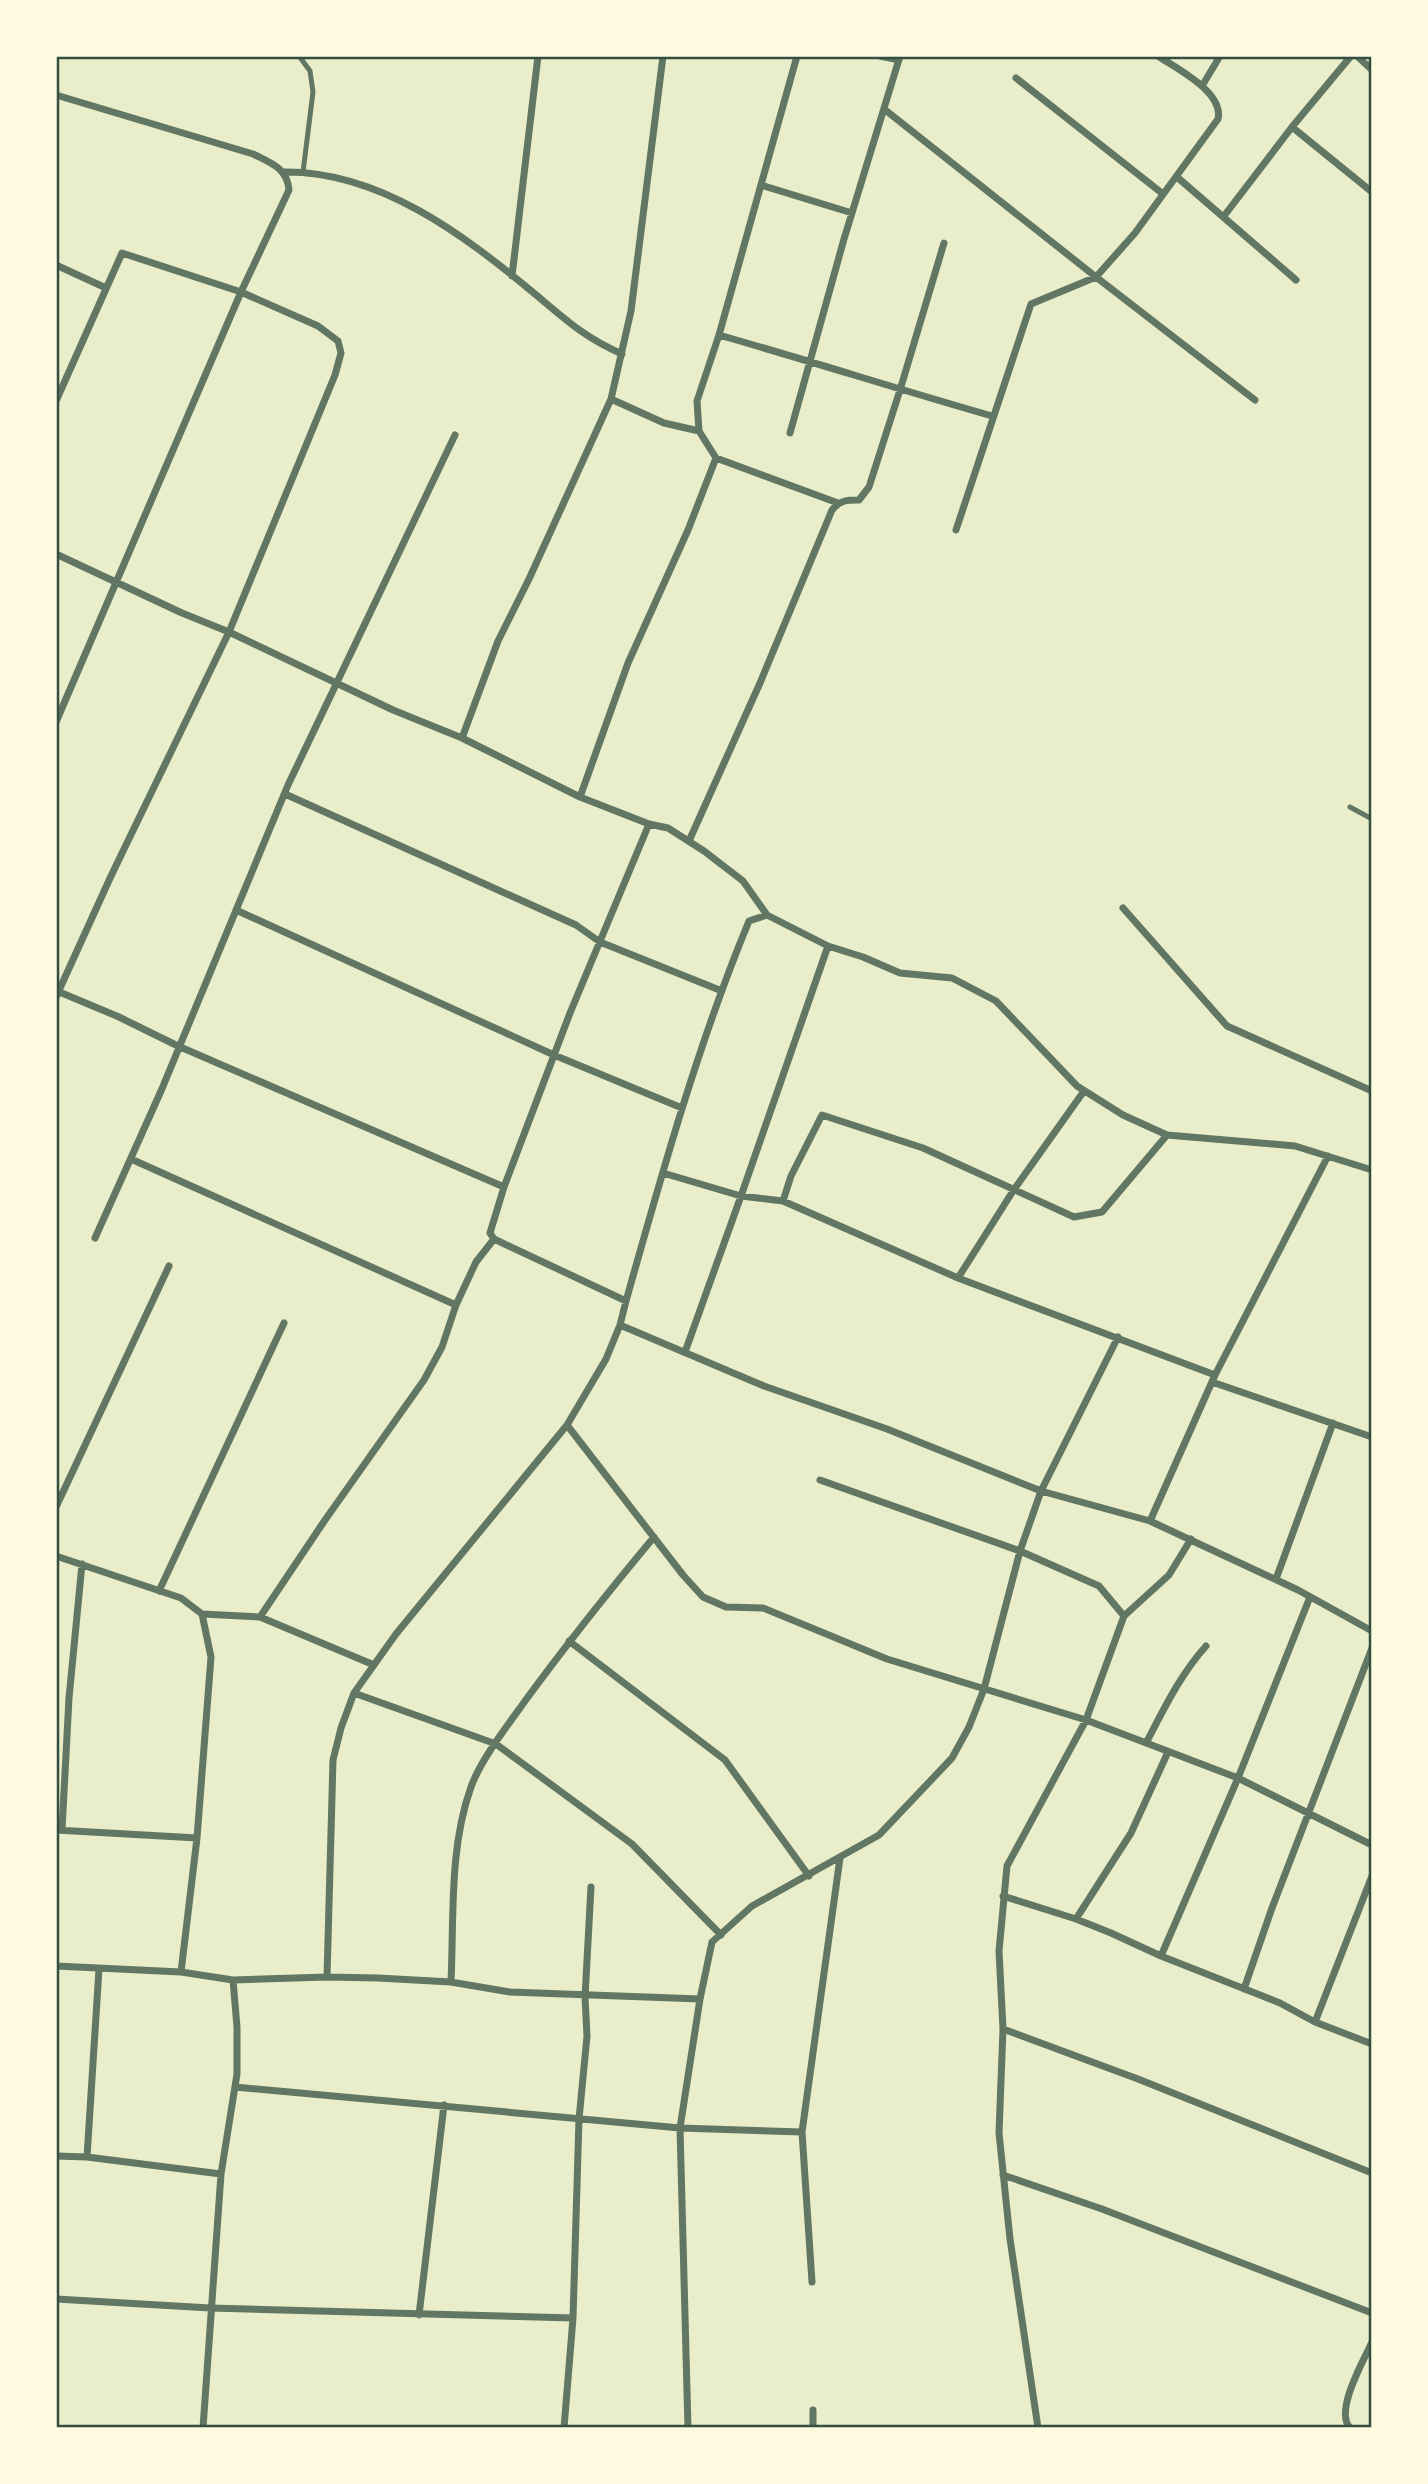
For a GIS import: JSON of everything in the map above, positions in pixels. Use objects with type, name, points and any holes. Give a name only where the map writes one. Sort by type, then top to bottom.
[{"type":"street","points":[[512,276],[538,56]]},
{"type":"street","points":[[462,738],[498,641],[611,399],[631,311],[663,56]]},
{"type":"street","points":[[797,56],[719,335],[697,401],[699,431],[716,458],[838,503],[859,500],[869,487],[944,243]]},
{"type":"street","points":[[790,433],[852,214],[900,58],[880,56]]},
{"type":"street","points":[[956,530],[1031,304],[1096,277],[1135,233],[1218,119],[1217,104],[1202,86],[1158,56]]},
{"type":"street","points":[[1202,86],[1220,56]]},
{"type":"street","points":[[1224,216],[1351,56]]},
{"type":"street","points":[[1357,56],[1372,70]]},
{"type":"street","points":[[1016,78],[1163,194]]},
{"type":"street","points":[[56,95],[253,154],[275,164],[288,178],[289,190],[242,292],[56,722]]},
{"type":"street","points":[[884,109],[1255,400]]},
{"type":"street","points":[[1292,127],[1372,192]]},
{"type":"street","points":[[282,172],[303,172],[358,185],[405,202],[462,236],[578,331],[622,354]]},
{"type":"street","points":[[1177,177],[1296,280]]},
{"type":"street","points":[[761,186],[852,214]]},
{"type":"street","points":[[56,401],[122,253],[242,292],[318,326],[338,341],[341,352],[335,375],[229,632],[57,993],[119,1017],[178,1046],[504,1187]]},
{"type":"street","points":[[56,265],[106,288]]},
{"type":"street","points":[[719,335],[992,416]]},
{"type":"street","points":[[611,399],[664,423],[699,431]]},
{"type":"street","points":[[95,1238],[285,794],[455,435]]},
{"type":"street","points":[[580,797],[628,663],[688,530],[716,458]]},
{"type":"street","points":[[689,841],[760,683],[832,510],[838,503]]},
{"type":"street","points":[[56,554],[462,738],[580,797],[649,824],[668,828],[743,881],[767,915],[828,946],[900,973],[952,978],[996,1001],[1077,1086],[1123,1115],[1167,1135],[1295,1146],[1372,1170]]},
{"type":"street","points":[[285,794],[576,925],[600,942],[722,991]]},
{"type":"street","points":[[626,1301],[494,1239],[490,1233],[504,1187],[554,1055],[649,824]]},
{"type":"street","points":[[1123,908],[1227,1027],[1372,1091]]},
{"type":"street","points":[[236,910],[554,1055],[682,1108]]},
{"type":"street","points":[[327,1977],[333,1760],[354,1693],[396,1634],[567,1425],[606,1359],[620,1325],[682,1108],[722,991],[749,921],[767,915]]},
{"type":"street","points":[[685,1352],[828,946]]},
{"type":"street","points":[[958,1278],[1013,1191],[1084,1091]]},
{"type":"street","points":[[783,1201],[791,1176],[822,1115],[923,1148],[1074,1217],[1101,1212],[1167,1135]]},
{"type":"street","points":[[1150,1521],[1213,1379],[1328,1156]]},
{"type":"street","points":[[131,1159],[456,1305]]},
{"type":"street","points":[[663,1172],[741,1196],[783,1201],[958,1278],[1118,1337],[1213,1379],[1372,1437]]},
{"type":"street","points":[[260,1617],[424,1380],[442,1346],[456,1305],[476,1262],[494,1239]]},
{"type":"street","points":[[56,1507],[169,1265]]},
{"type":"street","points":[[159,1591],[284,1323]]},
{"type":"street","points":[[620,1325],[764,1386],[887,1429],[1041,1491],[1150,1521],[1276,1579],[1372,1631]]},
{"type":"street","points":[[688,2428],[680,2128],[700,1999],[712,1942],[752,1906],[878,1835],[952,1758],[969,1727],[984,1689],[1020,1551],[1041,1491],[1118,1337]]},
{"type":"street","points":[[1276,1579],[1333,1423]]},
{"type":"street","points":[[567,1425],[703,1597],[726,1607],[762,1608],[887,1659],[1086,1720],[1238,1778],[1372,1845]]},
{"type":"street","points":[[820,1480],[1020,1551],[1099,1586],[1124,1615]]},
{"type":"street","points":[[451,1982],[457,1849],[462,1817],[472,1784],[496,1744],[569,1641],[654,1537]]},
{"type":"street","points":[[1038,2428],[1012,2252],[999,2133],[1003,2029],[999,1951],[1007,1866],[1086,1720],[1124,1615],[1169,1575],[1191,1538]]},
{"type":"street","points":[[56,1556],[181,1598],[202,1614],[260,1617],[374,1665]]},
{"type":"street","points":[[82,1564],[59,1830],[197,1838]]},
{"type":"street","points":[[1161,1956],[1238,1778],[1310,1597]]},
{"type":"street","points":[[181,1972],[197,1838],[211,1657],[202,1614]]},
{"type":"street","points":[[569,1641],[725,1760],[808,1875]]},
{"type":"street","points":[[1146,1743],[1174,1689],[1206,1646]]},
{"type":"street","points":[[1244,1989],[1272,1908],[1372,1648]]},
{"type":"street","points":[[354,1693],[496,1744],[632,1844],[721,1935]]},
{"type":"street","points":[[1076,1919],[1131,1833],[1168,1752]]},
{"type":"street","points":[[812,2282],[802,2132],[840,1858]]},
{"type":"street","points":[[1315,2022],[1372,1876]]},
{"type":"street","points":[[564,2428],[573,2318],[579,2119],[587,2036],[585,1997],[591,1887]]},
{"type":"street","points":[[1003,1896],[1076,1919],[1372,2044]]},
{"type":"street","points":[[56,1966],[181,1972],[233,1980],[327,1977],[451,1982],[510,1992],[585,1997],[700,1999]]},
{"type":"street","points":[[87,2157],[99,1969]]},
{"type":"street","points":[[203,2428],[221,2174],[235,2087],[237,2026],[233,1980]]},
{"type":"street","points":[[1003,2029],[1138,2079],[1372,2173]]},
{"type":"street","points":[[235,2087],[680,2128],[802,2132]]},
{"type":"street","points":[[419,2315],[444,2105]]},
{"type":"street","points":[[56,2156],[87,2157],[221,2174]]},
{"type":"street","points":[[1003,2175],[1102,2209],[1372,2313]]},
{"type":"street","points":[[56,2299],[210,2308],[573,2318]]},
{"type":"street","points":[[1350,2428],[1345,2423],[1344,2415],[1348,2396],[1372,2342]]},
{"type":"street","points":[[813,2410],[813,2428]]},
{"type":"lane","points":[[299,56],[310,71],[313,92],[303,172]]},
{"type":"lane","points":[[1350,807],[1372,819]]}]
